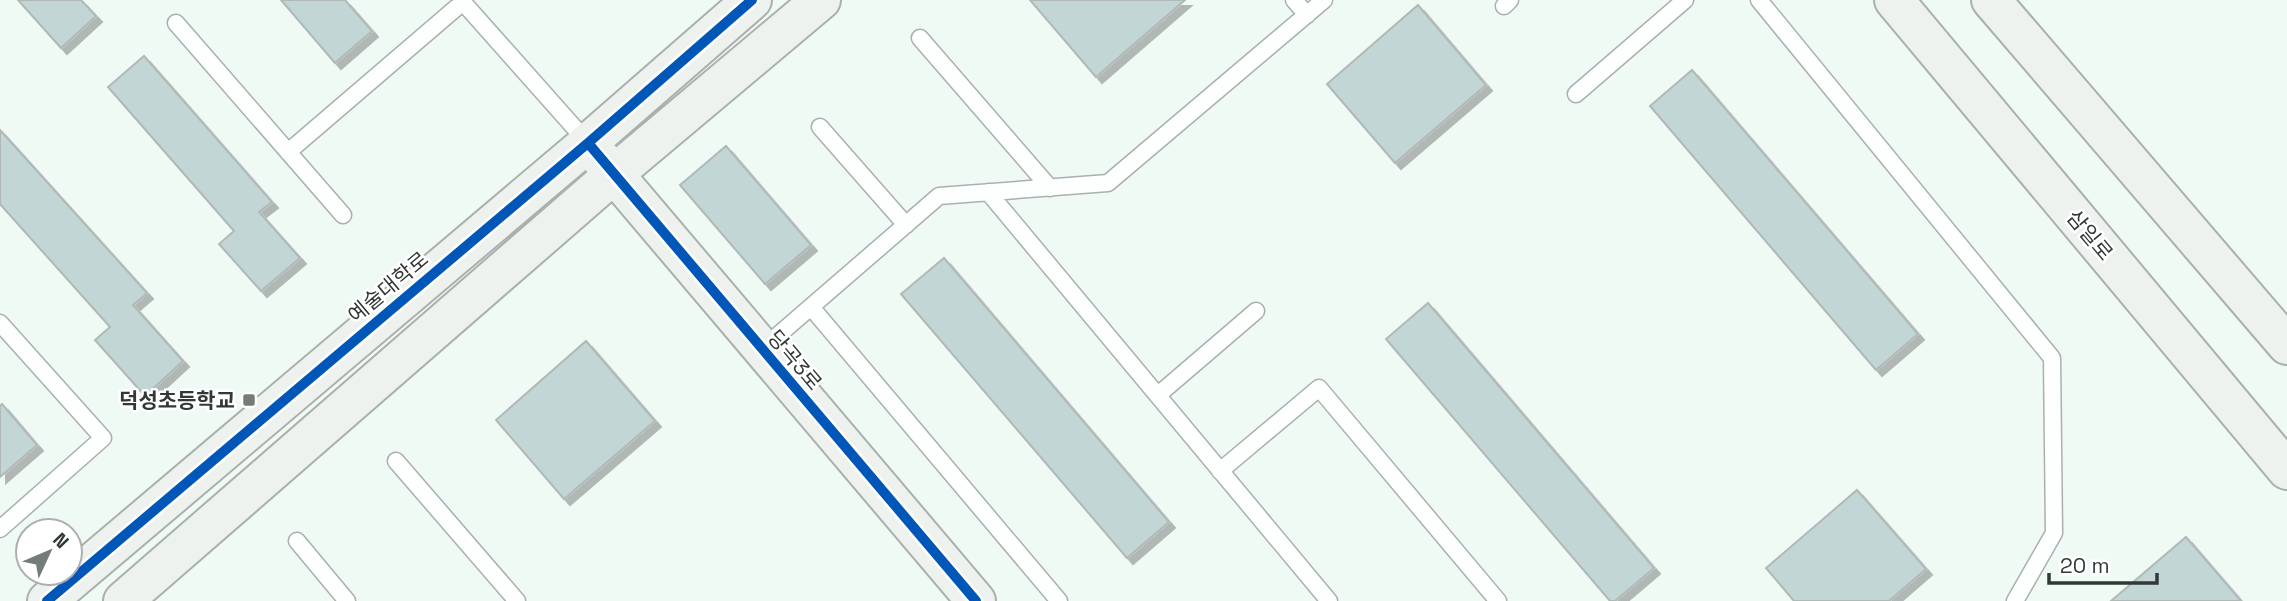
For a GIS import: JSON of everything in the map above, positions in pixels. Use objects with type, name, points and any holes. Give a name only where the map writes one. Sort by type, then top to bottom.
[{"type":"street","name":"예술대학로","points":[[47,601],[588,143],[752,0]]},
{"type":"street","points":[[123,601],[614,174],[821,0]]},
{"type":"street","name":"삼일로","points":[[1894,0],[2287,470]]},
{"type":"street","points":[[1991,0],[2287,345]]},
{"type":"street","name":"당곡3로","points":[[588,143],[976,601]]},
{"type":"lane","points":[[1294,0],[1307,15]]},
{"type":"lane","points":[[761,350],[939,196],[1108,183],[1324,0]]},
{"type":"lane","points":[[1576,94],[1685,0]]},
{"type":"lane","points":[[1759,0],[2052,358],[2054,533],[2015,601]]},
{"type":"lane","points":[[288,152],[462,1],[588,143]]},
{"type":"lane","points":[[176,23],[343,215]]},
{"type":"lane","points":[[920,38],[1050,188]]},
{"type":"lane","points":[[820,127],[906,225]]},
{"type":"lane","points":[[988,192],[1329,601]]},
{"type":"lane","points":[[811,307],[1059,601]]},
{"type":"lane","points":[[1157,396],[1256,312]]},
{"type":"lane","points":[[0,323],[103,438],[0,529]]},
{"type":"lane","points":[[1220,471],[1320,388],[1498,601]]},
{"type":"lane","points":[[396,461],[517,601]]},
{"type":"lane","points":[[297,541],[347,601]]},
{"type":"building","points":[[18,0],[81,0],[96,16],[61,48]]},
{"type":"building","points":[[281,0],[345,0],[372,31],[335,63]]},
{"type":"building","points":[[1030,0],[1185,0],[1096,77]]},
{"type":"building","points":[[1418,5],[1486,85],[1395,163],[1327,84]]},
{"type":"building","points":[[144,56],[272,202],[259,212],[300,258],[261,291],[219,244],[234,231],[108,87]]},
{"type":"building","points":[[1692,70],[1918,334],[1876,370],[1650,106]]},
{"type":"building","points":[[0,130],[147,293],[133,305],[183,361],[145,396],[95,340],[110,327],[0,204]]},
{"type":"building","points":[[726,146],[811,245],[765,284],[680,185]]},
{"type":"building","points":[[944,258],[1169,522],[1127,558],[901,294]]},
{"type":"building","points":[[1428,303],[1654,568],[1615,601],[1610,601],[1386,339]]},
{"type":"building","points":[[586,341],[655,421],[564,499],[496,420]]},
{"type":"building","points":[[2,404],[37,445],[0,477],[0,406]]},
{"type":"building","points":[[1857,490],[1926,569],[1889,601],[1794,601],[1766,568]]},
{"type":"building","points":[[2186,537],[2241,601],[2111,601]]},
{"type":"cycle path","points":[[47,601],[588,143],[752,0]]},
{"type":"cycle path","points":[[588,143],[976,601]]},
{"type":"place","name":"덕성초등학교","points":[[249,400]]}]
